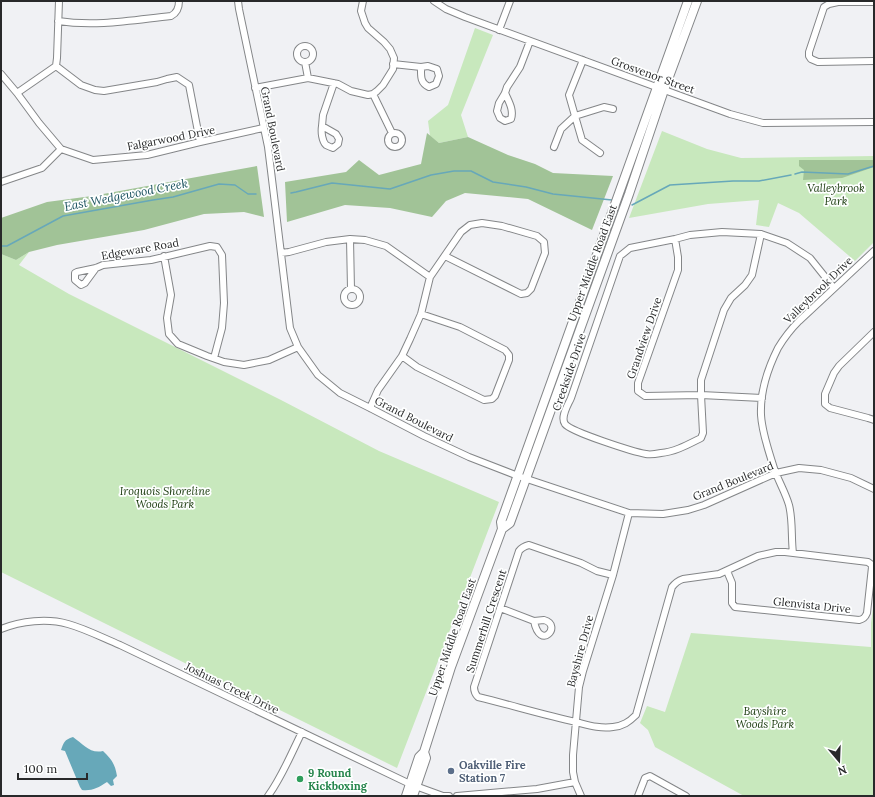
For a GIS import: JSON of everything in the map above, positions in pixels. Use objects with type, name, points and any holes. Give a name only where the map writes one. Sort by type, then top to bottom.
[{"type":"main road","name":"Upper Middle Road East","points":[[406,796],[413,786],[426,758],[424,752],[451,667],[502,529],[510,523],[521,477],[629,194],[688,1]]},
{"type":"main road","name":"Upper Middle Road East","points":[[661,89],[697,1]]},
{"type":"main road","name":"Upper Middle Road East","points":[[413,786],[413,796]]},
{"type":"street","points":[[17,93],[56,66],[60,1]]},
{"type":"street","points":[[58,21],[88,24],[171,16],[179,7],[179,1]]},
{"type":"street","name":"Grand Boulevard","points":[[238,1],[268,147],[290,328],[298,347],[318,375],[340,393],[469,457],[521,477],[629,514],[663,514],[688,510],[704,505],[776,474],[799,468],[821,470],[851,478],[874,489]]},
{"type":"street","points":[[255,88],[308,78],[338,84],[351,91],[368,95],[373,94],[383,85],[393,69],[394,58],[384,42],[368,28],[365,23],[361,12],[363,1]]},
{"type":"street","name":"Grosvenor Street","points":[[434,1],[455,13],[499,30],[730,114],[763,123],[874,122]]},
{"type":"street","points":[[499,30],[510,1]]},
{"type":"street","points":[[874,2],[833,2],[824,7],[809,56],[811,59],[818,62],[874,61]]},
{"type":"street","points":[[505,93],[507,87],[520,67],[530,41]]},
{"type":"street","points":[[583,60],[569,95],[582,140],[600,153]]},
{"type":"street","points":[[305,62],[308,78]]},
{"type":"street","points":[[393,64],[421,67]]},
{"type":"street","points":[[56,66],[81,85],[95,90],[104,91],[176,78],[189,85],[200,142]]},
{"type":"street","points":[[1,74],[61,149],[42,168],[1,182]]},
{"type":"street","points":[[322,126],[323,115],[334,83]]},
{"type":"street","points":[[373,94],[392,133]]},
{"type":"street","points":[[554,147],[561,129],[575,116],[604,107],[613,109]]},
{"type":"street","name":"Falgarwood Drive","points":[[61,149],[92,160],[147,155],[263,128]]},
{"type":"street","points":[[370,408],[378,390],[402,356],[421,314],[430,277],[461,232],[470,224],[482,223],[502,226],[537,236],[544,242],[545,253],[531,288],[527,293],[521,294],[445,256]]},
{"type":"street","name":"Creekside Drive","points":[[761,234],[752,275],[745,285],[731,298],[724,310],[701,380],[703,433],[701,438],[677,449],[663,453],[648,454],[630,450],[593,437],[565,424],[563,417],[571,398],[620,256],[630,248],[690,235],[722,232],[761,234],[787,243],[810,258],[834,288]]},
{"type":"street","points":[[281,253],[326,242],[350,239],[365,240],[386,246],[430,277]]},
{"type":"street","points":[[350,239],[351,289]]},
{"type":"street","name":"Grandview Drive","points":[[675,239],[678,257],[678,270],[638,384],[638,391],[645,396],[701,395],[762,398]]},
{"type":"street","name":"Edgeware Road","points":[[96,268],[103,265],[151,260],[210,246],[217,247],[222,255],[224,303],[222,328],[214,358]]},
{"type":"street","name":"Valleybrook Drive","points":[[793,554],[789,504],[776,474],[764,434],[761,415],[763,390],[779,347],[798,321],[874,251]]},
{"type":"street","points":[[164,256],[171,295],[167,318],[169,334],[178,344],[224,362],[244,365],[269,360],[298,347]]},
{"type":"street","points":[[402,356],[417,367],[484,400],[492,399],[496,396],[509,360],[509,355],[505,350],[460,327],[421,314]]},
{"type":"street","points":[[874,332],[839,366],[825,394],[825,404],[830,408],[874,420]]},
{"type":"street","name":"Bayshire Drive","points":[[581,796],[574,772],[573,755],[579,687],[613,575],[629,514]]},
{"type":"street","name":"Summerhill Crescent","points":[[576,722],[478,697],[474,687],[519,551],[522,548],[529,545],[613,575]]},
{"type":"street","name":"Glenvista Drive","points":[[576,722],[600,728],[613,727],[630,722],[636,715],[672,587],[678,580],[719,574],[758,556],[769,553],[785,552],[868,562],[872,565],[872,568],[866,617],[859,620],[735,607],[732,603],[732,583],[727,571]]},
{"type":"street","points":[[500,608],[534,621]]},
{"type":"street","name":"Joshuas Creek Drive","points":[[1,629],[19,623],[39,621],[58,622],[86,630],[413,786],[442,796],[449,796]]},
{"type":"street","points":[[268,796],[273,790],[302,732]]},
{"type":"street","points":[[638,796],[645,778],[650,776],[686,796]]},
{"type":"street","points":[[457,796],[538,789],[576,782]]},
{"type":"green space","points":[[475,28],[493,35],[461,115],[468,137],[439,143],[430,136],[428,121],[448,105]]},
{"type":"green space","name":"Valleybrook Park","points":[[662,131],[707,149],[741,158],[874,156],[874,242],[855,261],[799,213],[778,203],[769,227],[756,225],[759,200],[708,204],[629,218]]},
{"type":"green space","points":[[427,133],[439,143],[468,137],[508,155],[535,164],[553,173],[613,176],[592,230],[528,199],[465,193],[446,201],[432,217],[390,208],[345,205],[287,222],[285,182],[346,172],[359,160],[379,175],[421,164]]},
{"type":"green space","points":[[799,160],[874,160],[874,167],[842,178],[803,180],[804,170],[799,166]]},
{"type":"green space","points":[[257,166],[264,217],[244,212],[204,214],[144,230],[57,245],[29,252],[16,260],[1,254],[1,218],[47,202],[92,196]]},
{"type":"green space","name":"Iroquois Shoreline Woods Park","points":[[29,252],[19,265],[69,294],[281,400],[379,451],[499,502],[397,768],[1,572],[1,254],[16,260]]},
{"type":"green space","name":"Bayshire Woods Park","points":[[874,601],[874,796],[744,796],[655,747],[648,730],[640,723],[647,706],[665,712],[691,633],[871,647],[871,623]]},
{"type":"water","points":[[73,737],[90,750],[98,752],[103,751],[109,757],[113,762],[117,776],[113,780],[114,785],[111,786],[107,782],[95,789],[82,790],[65,751],[61,750],[65,742]]},
{"type":"waterway","name":"East Wedgewood Creek","points":[[795,174],[802,172],[848,174],[874,166]]},
{"type":"waterway","name":"East Wedgewood Creek","points":[[291,193],[332,183],[390,189],[431,175],[454,171],[471,171],[493,182],[526,187],[553,194],[612,200]]},
{"type":"waterway","name":"East Wedgewood Creek","points":[[632,205],[670,185],[759,181],[791,175]]},
{"type":"waterway","name":"East Wedgewood Creek","points":[[1,246],[7,246],[63,216],[173,197],[219,184],[235,185],[248,194],[256,194]]},
{"type":"place","name":"Oakville Fire Station 7","points":[[451,771]]},
{"type":"place","name":"9 Round Kickboxing","points":[[300,779]]}]
